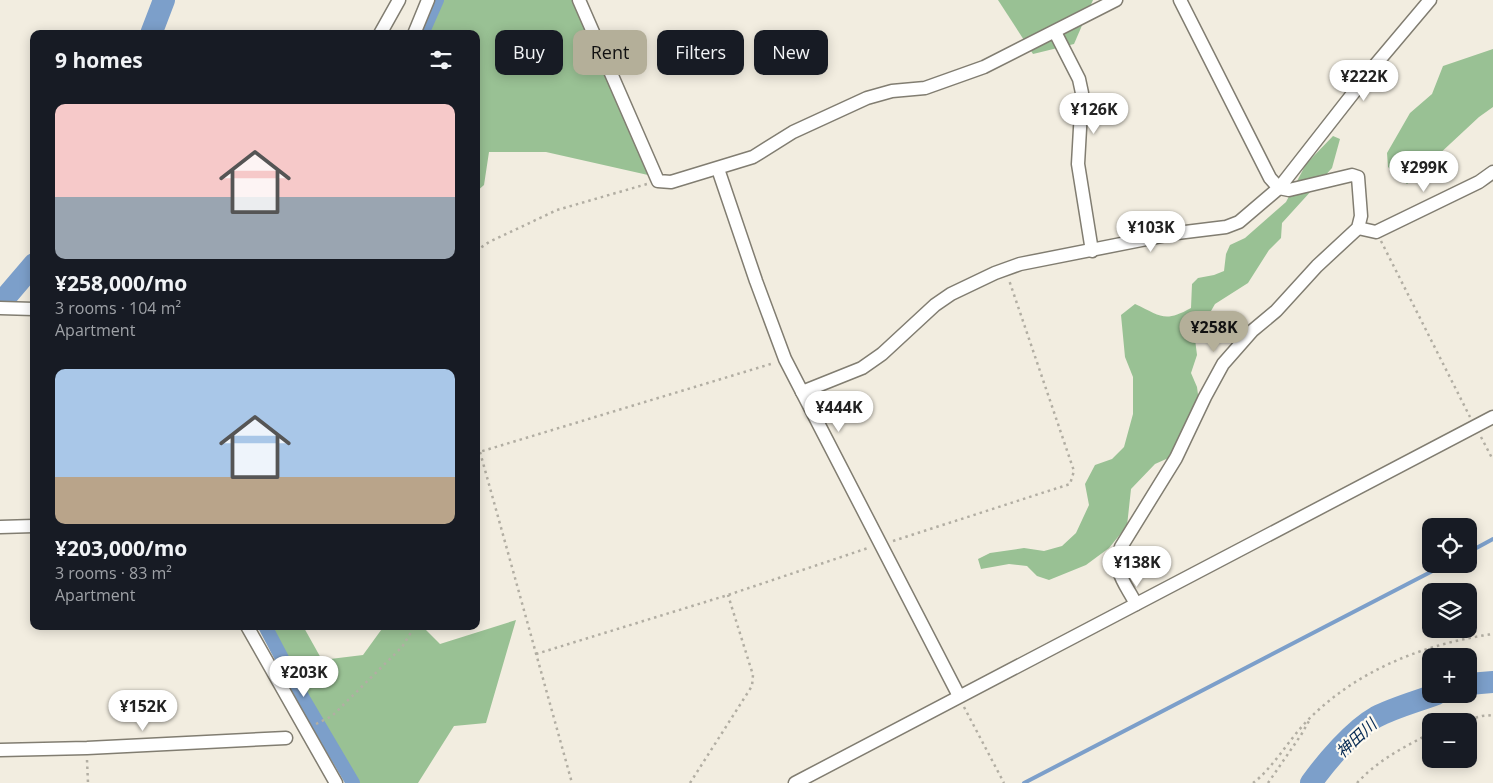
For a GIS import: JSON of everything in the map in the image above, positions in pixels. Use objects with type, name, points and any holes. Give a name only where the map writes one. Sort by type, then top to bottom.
[{"type":"street","points":[[382,30],[399,0]]},
{"type":"street","points":[[416,30],[428,0]]},
{"type":"street","points":[[579,0],[658,181],[671,182],[753,157],[793,132],[867,98],[892,91],[925,88],[984,67],[1116,0]]},
{"type":"street","points":[[1136,604],[1117,568],[1121,547],[1176,458],[1205,396],[1223,364],[1252,331],[1276,311],[1323,260],[1358,228],[1361,216],[1358,177],[1352,174],[1289,190],[1279,188],[1270,178],[1180,0]]},
{"type":"street","points":[[802,392],[862,368],[882,354],[951,294],[994,273],[1020,264],[1177,233],[1226,227],[1239,222],[1279,188],[1376,64],[1430,0]]},
{"type":"street","points":[[1054,32],[1079,79],[1082,93],[1078,164],[1092,251]]},
{"type":"street","points":[[718,169],[756,282],[785,360],[959,696]]},
{"type":"street","points":[[1358,228],[1376,232],[1479,182],[1493,172]]},
{"type":"street","points":[[2,308],[30,309]]},
{"type":"street","points":[[795,783],[1493,417]]},
{"type":"street","points":[[0,527],[30,526]]},
{"type":"street","points":[[249,630],[336,783]]},
{"type":"street","points":[[0,750],[87,748],[286,738]]},
{"type":"path","points":[[480,248],[489,242],[557,210],[658,181]]},
{"type":"path","points":[[1376,232],[1493,460]]},
{"type":"path","points":[[480,452],[785,360]]},
{"type":"path","points":[[480,460],[572,783]]},
{"type":"path","points":[[690,783],[752,686],[753,675],[728,595]]},
{"type":"path","points":[[322,721],[332,716],[402,647],[413,630]]},
{"type":"path","points":[[1253,783],[1259,779],[1290,738],[1310,717],[1340,692],[1373,672],[1408,655],[1458,639],[1493,634]]},
{"type":"path","points":[[959,696],[1004,783]]},
{"type":"path","points":[[1477,718],[1493,715]]},
{"type":"path","points":[[1268,783],[1301,735],[1310,717]]},
{"type":"path","points":[[1357,783],[1366,772],[1398,750],[1422,738]]},
{"type":"path","points":[[87,748],[88,783]]},
{"type":"green space","points":[[439,0],[572,0],[585,30],[573,30],[573,75],[605,75],[648,175],[546,152],[489,152],[484,185],[480,188],[480,30],[423,30]]},
{"type":"green space","points":[[998,0],[1093,0],[1074,44],[1033,54]]},
{"type":"green space","points":[[1493,49],[1493,107],[1479,117],[1407,184],[1388,167],[1387,153],[1410,113],[1432,94],[1443,66]]},
{"type":"green space","points":[[1333,136],[1340,139],[1332,168],[1282,223],[1281,238],[1269,250],[1248,283],[1215,304],[1195,339],[1197,355],[1191,373],[1197,387],[1199,402],[1173,456],[1155,464],[1131,489],[1127,526],[1109,548],[1086,565],[1049,580],[1037,576],[1027,566],[1009,564],[981,569],[978,559],[990,553],[1024,548],[1044,551],[1062,546],[1076,533],[1089,505],[1085,484],[1095,465],[1112,459],[1124,447],[1133,414],[1133,377],[1125,357],[1121,315],[1135,304],[1163,316],[1182,313],[1191,308],[1192,284],[1198,278],[1224,271],[1226,254],[1230,245],[1245,238],[1286,202],[1306,164]]},
{"type":"green space","points":[[516,620],[486,723],[454,726],[418,783],[359,783],[318,716],[272,630],[305,630],[322,660],[363,655],[381,630],[426,630],[440,644]]},
{"type":"waterway","points":[[153,30],[164,0]]},
{"type":"waterway","points":[[424,30],[437,0]]},
{"type":"waterway","points":[[0,304],[30,269]]},
{"type":"waterway","points":[[1477,548],[1493,539]]},
{"type":"waterway","points":[[1024,783],[1429,573]]},
{"type":"waterway","points":[[267,630],[304,700],[353,783]]},
{"type":"waterway","name":"神田川","points":[[1477,683],[1493,682]]},
{"type":"waterway","name":"神田川","points":[[1311,783],[1340,747],[1367,723],[1376,717],[1422,699]]}]
